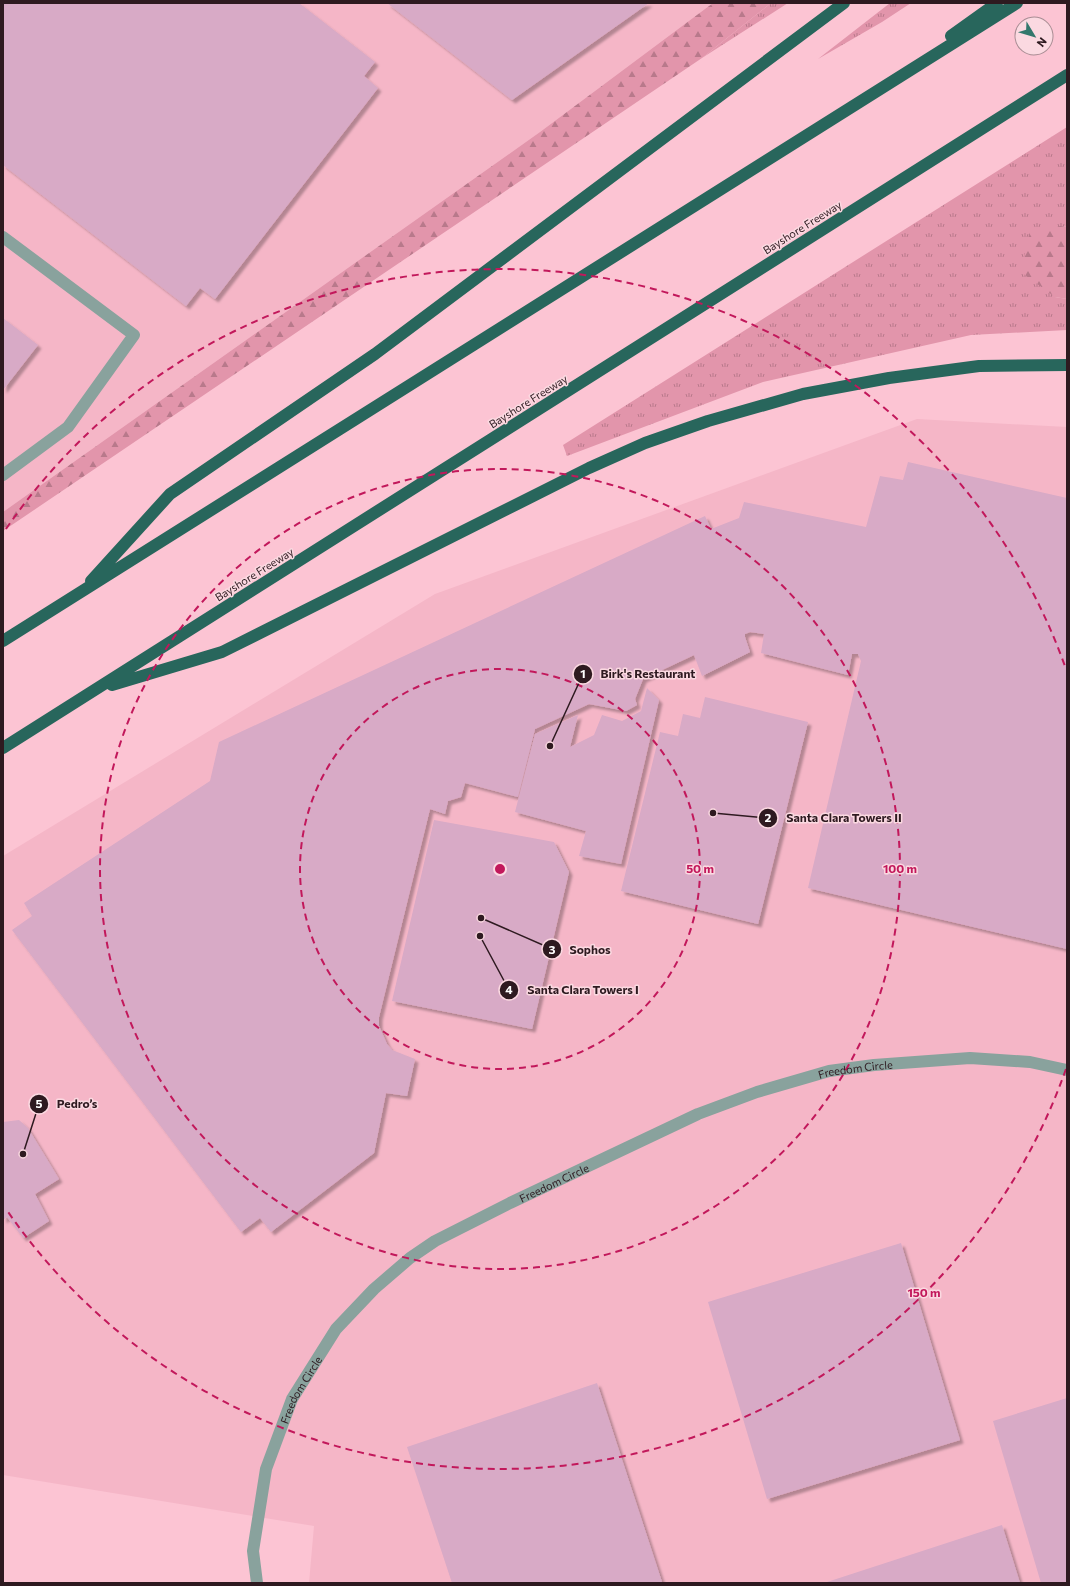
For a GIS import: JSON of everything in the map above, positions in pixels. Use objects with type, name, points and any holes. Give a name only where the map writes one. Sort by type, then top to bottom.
[{"type":"highway","points":[[81,592],[170,494],[374,354],[844,3]]},
{"type":"highway","points":[[846,110],[997,3]]},
{"type":"highway","points":[[3,641],[1017,3]]},
{"type":"highway","name":"Bayshore Freeway","points":[[3,748],[1067,75]]},
{"type":"highway","points":[[98,689],[222,652],[590,468],[645,443],[708,421],[803,394],[889,378],[979,366],[1067,365]]},
{"type":"street","points":[[3,236],[134,335],[68,427],[3,475]]},
{"type":"street","name":"Freedom Circle","points":[[257,1583],[253,1551],[266,1469],[292,1399],[336,1329],[374,1289],[410,1258],[435,1241],[698,1114],[757,1092],[829,1071],[874,1065],[970,1058],[1030,1062],[1067,1070]]},
{"type":"shaded area","points":[[3,3],[713,3],[540,132],[3,512]]},
{"type":"shaded area","points":[[917,419],[1067,427],[1067,1583],[309,1583],[314,1526],[3,1475],[3,856],[435,594]]},
{"type":"green space","points":[[713,3],[771,3],[702,58],[3,531],[3,512],[540,132]]},
{"type":"green space","points":[[771,3],[788,3],[702,58]]},
{"type":"green space","points":[[890,3],[911,3],[882,22],[818,59]]},
{"type":"green space","points":[[1067,127],[1067,227],[1061,226],[1055,297],[1067,299],[1067,330],[971,335],[763,382],[567,456],[563,445]]},
{"type":"green space","points":[[1061,226],[1067,227],[1067,299],[1055,297],[1021,272],[1030,230]]},
{"type":"building","points":[[3,3],[299,3],[375,62],[364,76],[378,88],[215,299],[200,288],[186,306],[3,165]]},
{"type":"building","points":[[387,3],[649,3],[512,100]]},
{"type":"building","points":[[3,318],[38,345],[3,390]]},
{"type":"building","points":[[908,462],[1067,498],[1067,949],[808,888],[861,661],[858,654],[852,654],[848,675],[761,653],[764,634],[750,632],[745,634],[745,637],[750,652],[702,676],[694,655],[643,679],[635,699],[637,705],[626,711],[589,704],[535,729],[518,797],[465,783],[461,797],[448,801],[445,814],[430,809],[379,1017],[379,1026],[387,1044],[392,1050],[415,1059],[407,1096],[386,1093],[374,1153],[271,1232],[260,1218],[241,1232],[12,930],[32,916],[24,903],[210,781],[219,742],[705,516],[711,529],[739,518],[744,502],[866,527],[880,476],[903,480]]},
{"type":"building","points":[[647,688],[659,700],[621,864],[579,856],[586,831],[515,812],[535,734],[578,715],[570,747],[594,735],[602,715],[622,721],[641,711]]},
{"type":"building","points":[[705,697],[808,722],[758,924],[621,891],[660,732],[678,736],[683,714],[700,718]]},
{"type":"building","points":[[434,820],[554,842],[569,872],[532,1029],[392,1001]]},
{"type":"building","points":[[19,1120],[28,1128],[59,1179],[35,1194],[49,1221],[23,1238],[7,1217],[3,1220],[3,1122]]},
{"type":"building","points":[[901,1243],[960,1440],[767,1499],[708,1302]]},
{"type":"building","points":[[597,1383],[662,1582],[452,1583],[407,1447]]},
{"type":"building","points":[[1067,1398],[1067,1583],[1041,1583],[993,1421]]},
{"type":"building","points":[[1002,1525],[1020,1583],[824,1583]]},
{"type":"place","name":"Birk's Restaurant","points":[[550,746]]},
{"type":"place","name":"Santa Clara Towers II","points":[[713,813]]},
{"type":"place","name":"Sophos","points":[[481,918]]},
{"type":"place","name":"Santa Clara Towers I","points":[[480,936]]},
{"type":"place","name":"Pedro’s","points":[[23,1154]]}]
